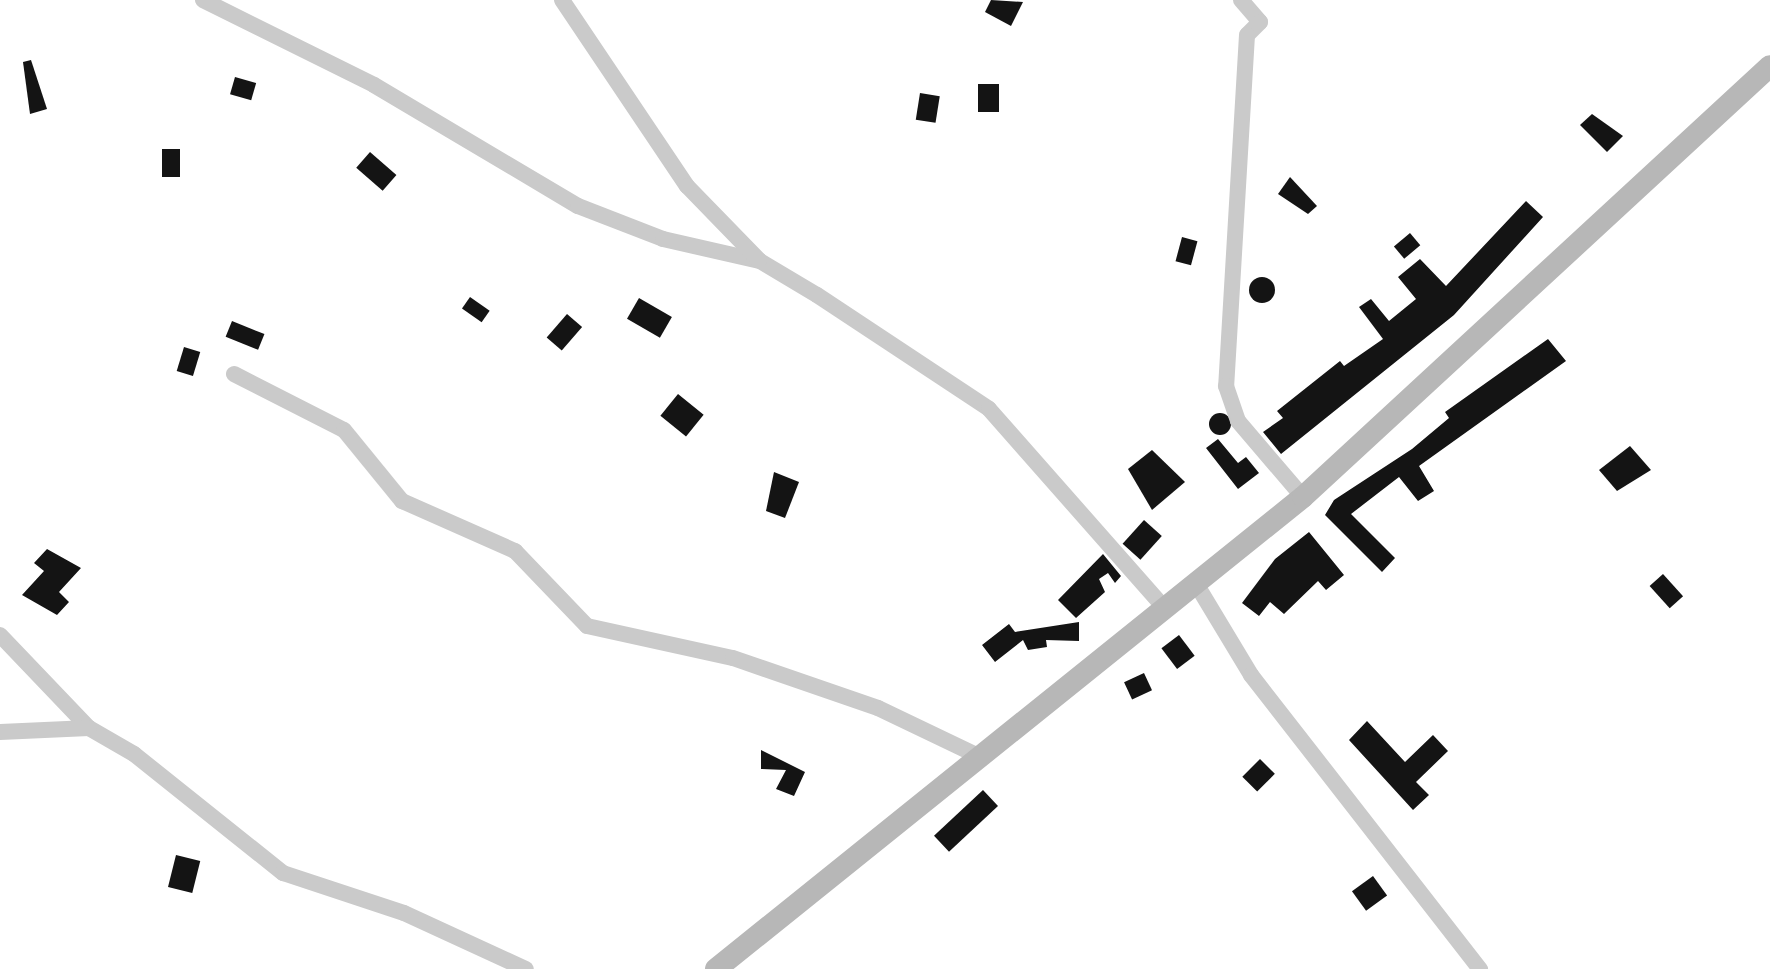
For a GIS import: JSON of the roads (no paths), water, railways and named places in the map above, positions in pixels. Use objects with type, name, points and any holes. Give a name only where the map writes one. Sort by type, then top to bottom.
[{"type":"main road","points":[[716,969],[974,754],[1161,604],[1195,582],[1303,497],[1770,66]]},
{"type":"street","points":[[203,0],[374,85],[578,206],[663,239],[760,261]]},
{"type":"street","points":[[562,0],[687,186],[760,261],[989,409],[1161,604]]},
{"type":"street","points":[[1241,0],[1260,22]]},
{"type":"street","points":[[1261,0],[1260,22],[1247,35],[1226,386],[1238,421],[1303,497]]},
{"type":"street","points":[[234,374],[344,430],[402,501],[515,551],[587,626],[733,658],[878,708],[974,754]]},
{"type":"street","points":[[1195,582],[1251,675],[1480,969]]},
{"type":"street","points":[[0,635],[89,728],[134,754],[283,873],[404,913],[526,969]]},
{"type":"street","points":[[0,732],[89,728]]}]
